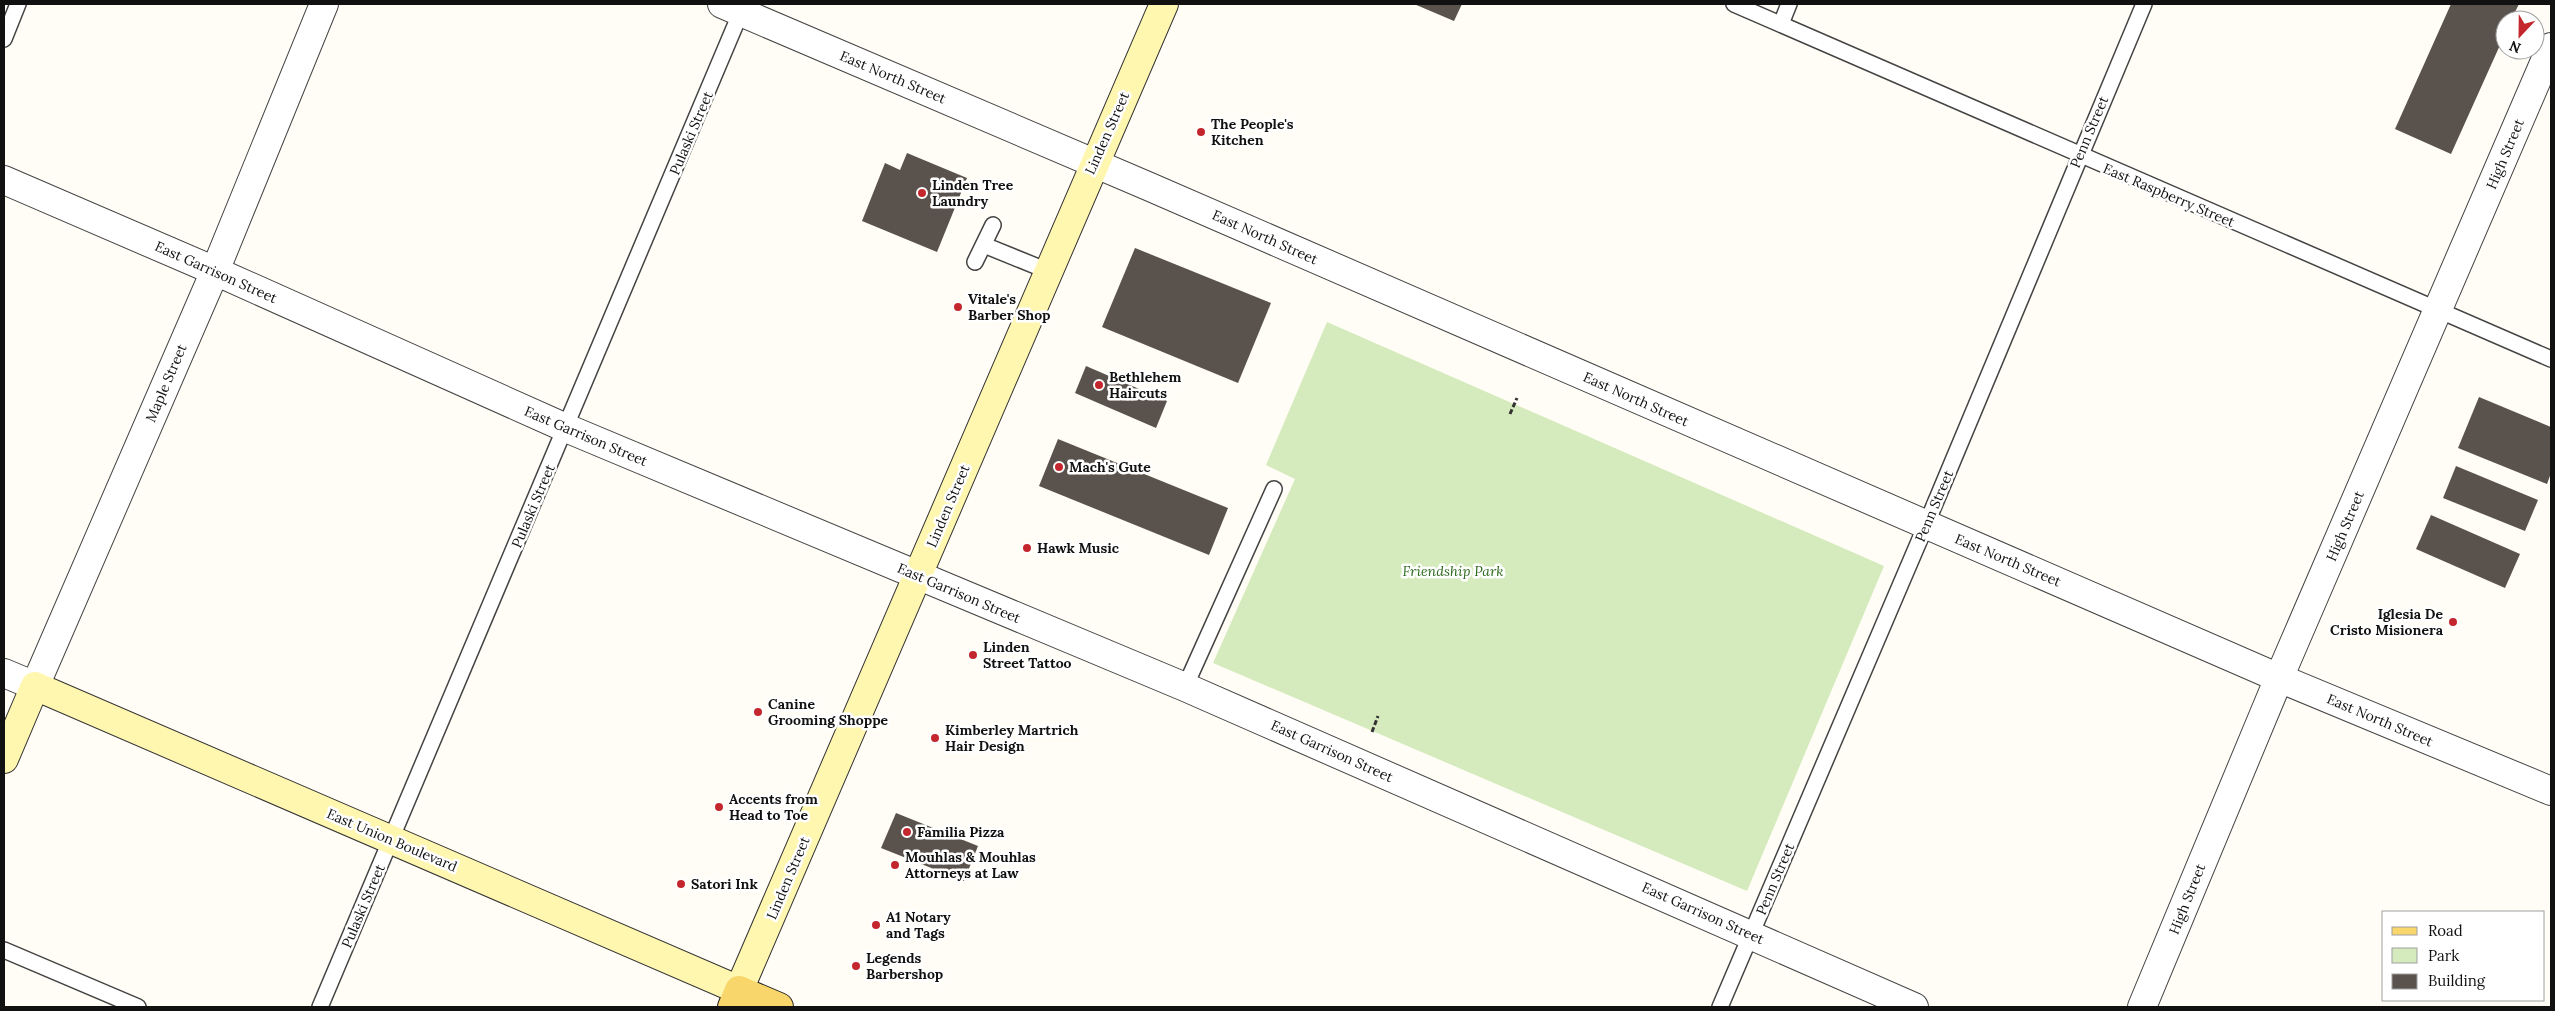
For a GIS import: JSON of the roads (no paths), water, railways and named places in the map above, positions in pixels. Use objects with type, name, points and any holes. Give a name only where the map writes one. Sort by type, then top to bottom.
[{"type":"main road","name":"Linden Street","points":[[736,999],[1164,4]]},
{"type":"main road","name":"Maple Street","points":[[4,759],[35,686]]},
{"type":"main road","name":"East Union Boulevard","points":[[35,686],[391,839],[736,999],[779,1007]]},
{"type":"street","name":"Maple Street","points":[[35,686],[215,271],[324,4]]},
{"type":"street","name":"East North Street","points":[[736,7],[2279,678],[2551,791]]},
{"type":"street","name":"High Street","points":[[2142,1007],[2279,678],[2551,46]]},
{"type":"street","name":"East Garrison Street","points":[[4,180],[215,271],[566,428],[1185,687],[1914,1007]]},
{"type":"street","name":"East Union Boulevard","points":[[4,673],[35,686]]},
{"type":"lane","points":[[4,39],[18,4]]},
{"type":"lane","name":"East Raspberry Street","points":[[1734,4],[2079,156],[2551,359]]},
{"type":"lane","points":[[1781,24],[1790,4]]},
{"type":"lane","name":"Penn Street","points":[[1720,1007],[1926,525],[2144,4]]},
{"type":"lane","name":"Pulaski Street","points":[[320,1007],[566,428],[736,7]]},
{"type":"lane","points":[[975,262],[993,225]]},
{"type":"lane","points":[[984,244],[1048,271]]},
{"type":"lane","points":[[1185,687],[1274,489]]},
{"type":"lane","points":[[4,950],[138,1007]]},
{"type":"place","name":"The People's Kitchen","points":[[1201,132]]},
{"type":"place","name":"Linden Tree Laundry","points":[[922,193]]},
{"type":"place","name":"Vitale's Barber Shop","points":[[958,307]]},
{"type":"place","name":"Bethlehem Haircuts","points":[[1099,385]]},
{"type":"place","name":"Mach's Gute","points":[[1059,467]]},
{"type":"place","name":"Hawk Music","points":[[1027,548]]},
{"type":"place","name":"Iglesia De Cristo Misionera","points":[[2453,622]]},
{"type":"place","name":"Linden Street Tattoo","points":[[973,655]]},
{"type":"place","name":"Canine Grooming Shoppe","points":[[758,712]]},
{"type":"place","name":"Kimberley Martrich Hair Design","points":[[935,738]]},
{"type":"place","name":"Accents from Head to Toe","points":[[719,807]]},
{"type":"place","name":"Familia Pizza","points":[[907,832]]},
{"type":"place","name":"Mouhlas & Mouhlas Attorneys at Law","points":[[895,865]]},
{"type":"place","name":"Satori Ink","points":[[681,884]]},
{"type":"place","name":"A1 Notary and Tags","points":[[876,925]]},
{"type":"place","name":"Legends Barbershop","points":[[856,966]]},
{"type":"park label","name":"Friendship Park","points":[[1453,571]]}]
